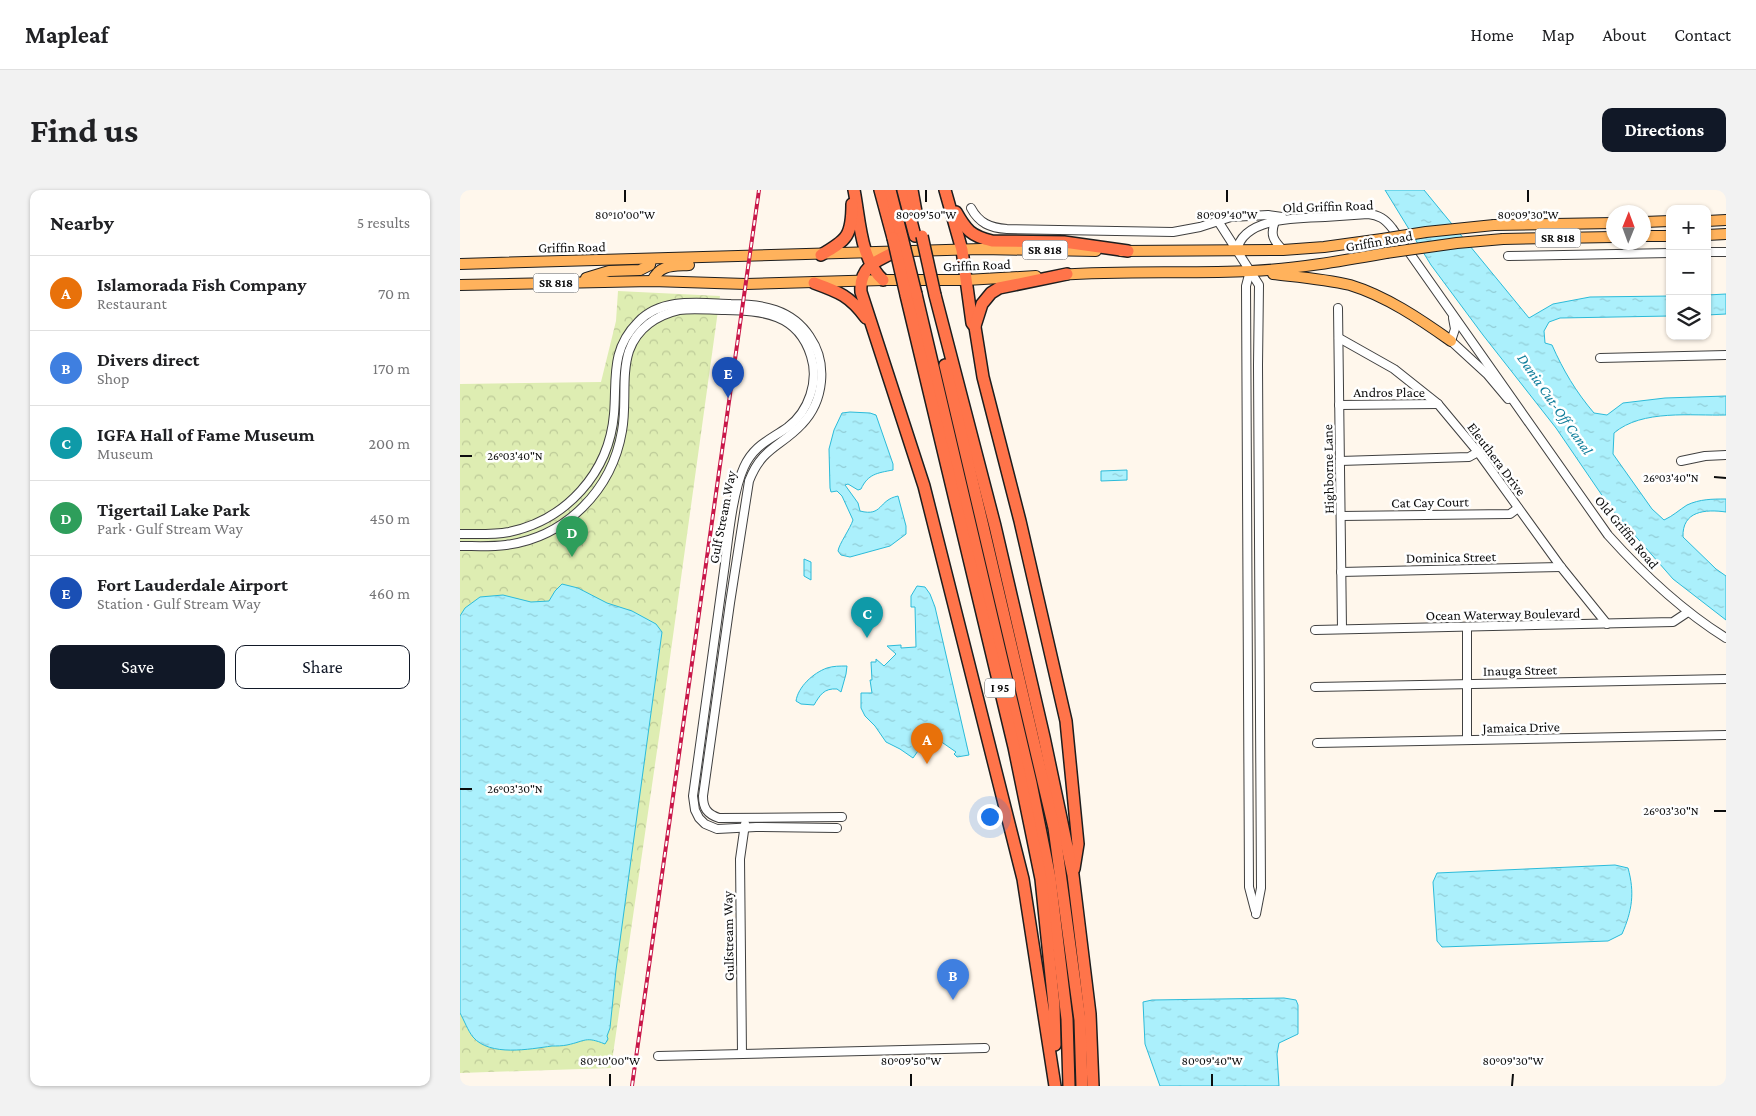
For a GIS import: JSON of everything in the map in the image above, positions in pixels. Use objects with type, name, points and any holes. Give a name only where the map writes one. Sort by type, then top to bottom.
[{"type":"highway","points":[[853,190],[866,253],[870,265],[883,280]]},
{"type":"highway","points":[[820,255],[845,239],[850,229],[852,218],[853,190]]},
{"type":"highway","name":"I 95","points":[[880,190],[897,237],[911,295],[1014,747],[1041,879],[1054,1006],[1056,1086]]},
{"type":"highway","points":[[890,190],[897,237]]},
{"type":"highway","points":[[903,190],[918,236]]},
{"type":"highway","name":"I 95","points":[[912,190],[918,236],[932,295],[995,526],[1044,737],[1072,875],[1090,1014],[1093,1086]]},
{"type":"highway","points":[[945,190],[962,250],[972,322],[985,386],[1024,539],[1066,721],[1078,844],[1072,875]]},
{"type":"highway","points":[[950,206],[962,224],[980,238],[992,241],[1064,242],[1128,251]]},
{"type":"highway","points":[[895,252],[870,265],[860,282],[924,486],[1023,879],[1056,1086]]},
{"type":"highway","points":[[974,327],[982,304],[991,293],[999,288],[1067,274]]},
{"type":"highway","points":[[814,283],[850,299],[873,328]]},
{"type":"highway","points":[[911,295],[1031,783],[1050,878],[1067,1020],[1069,1086]]},
{"type":"highway","points":[[932,295],[1054,828],[1080,1020],[1082,1086]]},
{"type":"main road","points":[[1711,221],[1726,220]]},
{"type":"main road","points":[[1651,222],[1666,221]]},
{"type":"main road","name":"Griffin Road","points":[[460,264],[962,250],[1282,250],[1324,247],[1426,232],[1494,225],[1606,222]]},
{"type":"main road","points":[[1711,235],[1726,234]]},
{"type":"main road","points":[[1651,236],[1666,236]]},
{"type":"main road","name":"Griffin Road","points":[[460,285],[652,281],[741,284],[814,283],[883,280],[966,280],[1121,272],[1250,271],[1305,266],[1457,243],[1606,237]]},
{"type":"main road","points":[[652,281],[656,273],[662,269],[674,266],[702,265],[714,258]]},
{"type":"main road","points":[[570,282],[610,271],[640,270],[650,265],[651,259]]},
{"type":"main road","points":[[1250,271],[1334,282],[1360,289],[1410,314],[1451,341]]},
{"type":"street","points":[[971,208],[984,224],[1007,229],[1164,232],[1190,230],[1231,217],[1268,216],[1291,218]]},
{"type":"street","name":"Old Griffin Road","points":[[1237,251],[1238,243],[1244,236],[1264,224],[1275,221],[1291,218],[1368,214],[1381,216],[1392,228],[1505,386],[1608,535],[1642,572],[1688,612],[1726,638]]},
{"type":"street","points":[[1218,221],[1259,285],[1261,888],[1256,914],[1249,887],[1246,286],[1250,271]]},
{"type":"street","points":[[1275,221],[1272,237],[1282,250]]},
{"type":"street","points":[[1711,252],[1726,252]]},
{"type":"street","points":[[1508,256],[1666,253]]},
{"type":"street","name":"Gulf Stream Way","points":[[460,534],[495,534],[522,529],[546,519],[569,504],[578,495],[594,474],[608,444],[614,416],[616,370],[620,347],[633,327],[651,312],[664,306],[679,303],[758,305],[781,311],[794,319],[812,339],[819,354],[822,373],[820,390],[811,412],[803,424],[767,451],[754,470],[750,481],[730,603],[703,804],[712,816],[719,818],[842,817]]},
{"type":"street","name":"Highborne Lane","points":[[1338,308],[1342,629]]},
{"type":"street","name":"Gulf Stream Way","points":[[460,546],[495,546],[532,539],[560,526],[593,497],[606,480],[619,444],[624,420],[626,368],[629,350],[639,332],[653,320],[679,310],[738,310],[769,314],[792,327],[804,341],[811,356],[813,372],[812,389],[802,412],[786,428],[764,441],[756,449],[749,457],[740,476],[729,536],[693,796],[695,810],[699,818],[705,824],[717,829],[837,828]]},
{"type":"street","points":[[1451,341],[1455,329],[1452,313]]},
{"type":"street","name":"Eleuthera Drive","points":[[1339,338],[1394,368],[1438,404],[1478,452],[1561,567],[1607,624]]},
{"type":"street","name":"Old Griffin Road","points":[[1451,341],[1486,374],[1529,423]]},
{"type":"street","points":[[1600,358],[1726,355]]},
{"type":"street","name":"Andros Place","points":[[1339,404],[1438,404]]},
{"type":"street","points":[[1340,461],[1469,457],[1478,452]]},
{"type":"street","points":[[1681,461],[1705,456],[1726,455]]},
{"type":"street","name":"Cat Cay Court","points":[[1341,516],[1510,514],[1518,508]]},
{"type":"street","name":"Dominica Street","points":[[1341,572],[1561,567]]},
{"type":"street","name":"Ocean Waterway Boulevard","points":[[1316,630],[1673,622],[1688,612]]},
{"type":"street","points":[[1467,627],[1467,740]]},
{"type":"street","name":"Inauga Street","points":[[1315,687],[1726,680]]},
{"type":"street","name":"Jamaica Drive","points":[[1317,743],[1726,735]]},
{"type":"street","name":"Gulfstream Way","points":[[742,1054],[740,859],[746,818]]},
{"type":"street","points":[[658,1056],[985,1048]]},
{"type":"green space","points":[[618,291],[720,296],[611,1068],[460,1073],[460,384],[601,382],[616,321]]},
{"type":"water","name":"Dania Cut-Off Canal","points":[[1385,190],[1424,190],[1529,318],[1553,304],[1590,297],[1666,296],[1666,316],[1560,318],[1549,322],[1544,331],[1545,343],[1552,345],[1570,380],[1594,413],[1607,415],[1623,403],[1665,398],[1726,396],[1726,415],[1668,415],[1639,420],[1625,425],[1614,433],[1613,454],[1652,509],[1664,520],[1692,503],[1726,499],[1726,512],[1710,511],[1696,514],[1686,522],[1683,537],[1716,569],[1726,576],[1726,620],[1673,579],[1610,507],[1556,428],[1431,265]]},
{"type":"water","points":[[1726,294],[1726,314],[1711,315],[1711,295]]},
{"type":"water","points":[[842,413],[876,415],[893,464],[893,470],[870,477],[861,489],[858,490],[848,484],[845,485],[858,503],[860,511],[873,512],[887,501],[898,496],[906,526],[906,534],[890,546],[850,557],[841,555],[838,551],[853,520],[842,496],[837,491],[831,492],[829,449],[834,430]]},
{"type":"water","points":[[1127,470],[1127,480],[1101,481],[1101,471]]},
{"type":"water","points":[[804,559],[811,562],[811,580],[804,576]]},
{"type":"water","points":[[562,584],[578,588],[607,603],[632,611],[656,624],[662,632],[616,970],[610,1028],[605,1044],[586,1040],[563,1046],[522,1050],[500,1049],[480,1043],[473,1037],[460,1013],[460,616],[465,608],[480,597],[503,595],[531,602],[549,601]]},
{"type":"water","points":[[917,586],[925,587],[935,607],[969,755],[957,757],[954,754],[956,752],[930,734],[913,758],[886,742],[865,716],[861,708],[861,693],[872,693],[870,680],[872,680],[871,662],[876,662],[876,659],[884,666],[896,654],[887,646],[901,645],[901,648],[916,647],[915,607],[911,607],[911,596]]},
{"type":"water","points":[[847,666],[841,692],[837,689],[826,691],[820,695],[814,705],[801,704],[796,701],[803,686],[817,673],[829,667]]},
{"type":"water","points":[[1615,865],[1628,868],[1632,894],[1628,918],[1622,934],[1608,941],[1442,947],[1437,941],[1433,882],[1437,873]]},
{"type":"water","points":[[1284,998],[1296,1000],[1298,1005],[1298,1034],[1279,1043],[1277,1054],[1279,1086],[1160,1086],[1145,1044],[1143,1002],[1152,1000]]},
{"type":"railway","points":[[632,1086],[759,190]]},
{"type":"place","name":"Fort Lauderdale Airport","points":[[728,398]]},
{"type":"place","name":"Tigertail Lake Park","points":[[572,557]]},
{"type":"place","name":"IGFA Hall of Fame Museum","points":[[867,638]]},
{"type":"place","name":"Islamorada Fish Company","points":[[927,764]]},
{"type":"place","name":"Divers direct","points":[[953,1000]]}]
